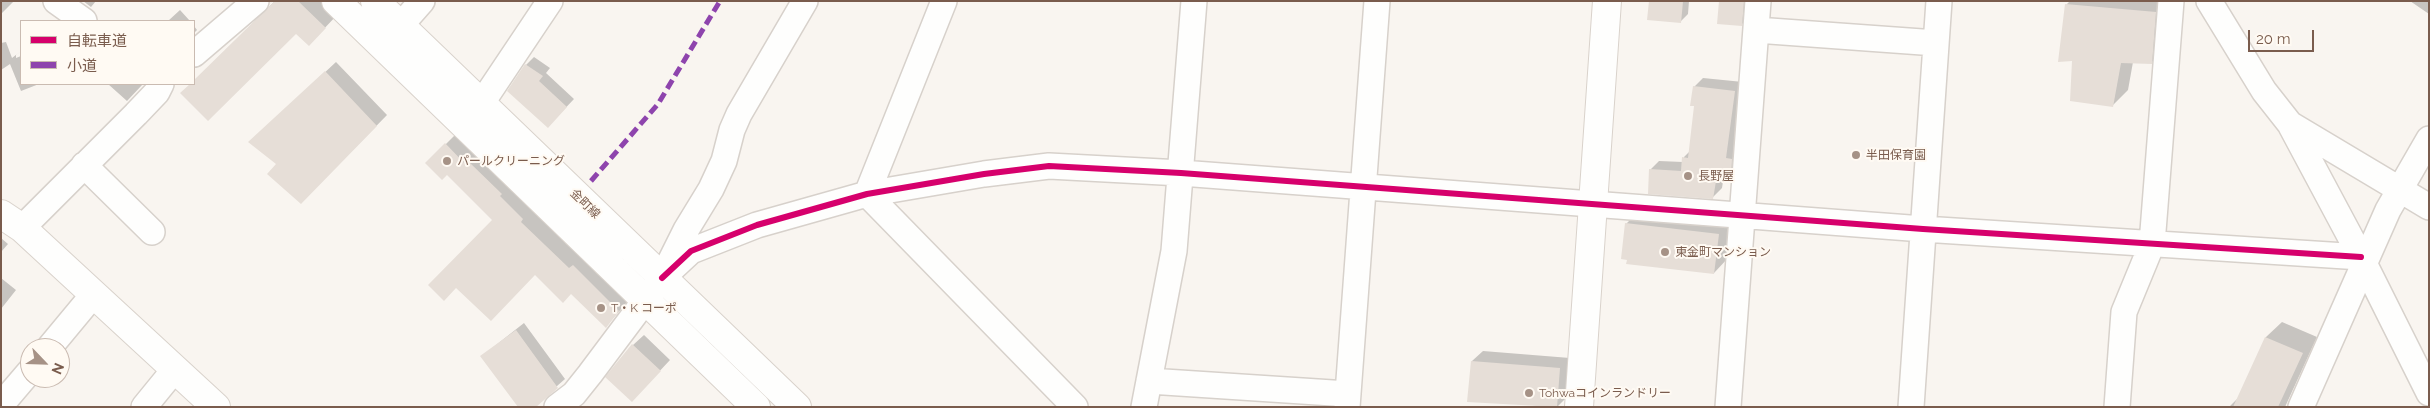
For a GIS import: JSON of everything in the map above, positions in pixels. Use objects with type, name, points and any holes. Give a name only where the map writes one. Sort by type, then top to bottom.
[{"type":"main road","points":[[336,1],[756,407]]},
{"type":"main road","name":"金町線","points":[[375,1],[797,407]]},
{"type":"main road","points":[[1579,407],[1607,1]]},
{"type":"main road","points":[[12,221],[216,407]]},
{"type":"street","points":[[56,1],[83,20]]},
{"type":"street","points":[[195,53],[256,1]]},
{"type":"street","points":[[400,26],[422,1]]},
{"type":"street","points":[[481,104],[550,1]]},
{"type":"street","points":[[662,278],[686,230],[711,189],[724,161],[732,130],[739,114],[806,1]]},
{"type":"street","points":[[867,194],[944,1]]},
{"type":"street","points":[[1144,407],[1174,251],[1194,1]]},
{"type":"street","points":[[1149,381],[1348,401],[1376,1]]},
{"type":"street","points":[[1728,407],[1758,1]]},
{"type":"street","points":[[1911,407],[1939,1]]},
{"type":"street","points":[[2117,407],[2124,312],[2152,244],[2171,1]]},
{"type":"street","points":[[2209,1],[2264,91],[2290,124],[2363,260],[2429,393]]},
{"type":"street","points":[[1756,30],[1936,43]]},
{"type":"street","points":[[12,221],[84,165],[157,92],[158,85]]},
{"type":"street","points":[[2290,124],[2429,207]]},
{"type":"street","points":[[2301,407],[2363,260],[2399,190],[2429,139]]},
{"type":"street","points":[[84,165],[152,232]]},
{"type":"street","points":[[557,407],[574,394],[662,278],[691,251],[757,225],[867,194],[984,174],[1050,166],[1363,186],[1923,229],[2363,260]]},
{"type":"street","points":[[867,194],[1075,407]]},
{"type":"street","points":[[57,338],[93,295]]},
{"type":"street","points":[[144,407],[175,369]]},
{"type":"street","points":[[1,405],[20,383]]},
{"type":"building","points":[[275,1],[298,1],[326,28],[309,46],[296,34],[208,121],[180,93],[189,85],[195,85],[195,79]]},
{"type":"building","points":[[1649,1],[1683,1],[1681,23],[1647,20]]},
{"type":"building","points":[[1719,1],[1744,1],[1742,26],[1717,24]]},
{"type":"building","points":[[2065,4],[2156,12],[2152,64],[2121,63],[2113,107],[2070,101],[2072,61],[2058,62]]},
{"type":"building","points":[[525,64],[543,76],[539,81],[567,107],[548,128],[507,91]]},
{"type":"building","points":[[325,71],[377,126],[301,204],[267,174],[276,164],[248,142]]},
{"type":"building","points":[[1693,86],[1735,91],[1726,158],[1732,159],[1731,177],[1717,175],[1713,199],[1648,194],[1649,169],[1681,171],[1682,157],[1688,158],[1694,106],[1690,106]]},
{"type":"building","points":[[445,143],[467,166],[470,163],[502,194],[500,196],[523,219],[521,222],[569,268],[573,265],[619,311],[606,328],[571,294],[563,303],[535,275],[491,321],[456,288],[444,301],[428,285],[492,220],[447,175],[442,180],[425,163]]},
{"type":"building","name":"東金町マンション","points":[[1625,223],[1719,234],[1714,274],[1626,264],[1627,260],[1621,259]]},
{"type":"building","points":[[516,330],[558,388],[536,407],[518,407],[480,356]]},
{"type":"building","points":[[2265,337],[2303,353],[2278,407],[2233,407]]},
{"type":"building","points":[[632,344],[661,371],[632,402],[605,377]]},
{"type":"building","points":[[1471,361],[1560,368],[1557,407],[1467,402]]},
{"type":"marked path","points":[[591,181],[658,104],[720,1]]},
{"type":"cycle path","points":[[662,278],[691,251],[757,225],[867,194],[984,174],[1049,166],[1181,173],[1923,229],[2361,257]]},
{"type":"place","name":"半田保育園","points":[[1856,155]]},
{"type":"place","name":"パールクリーニング","points":[[447,161]]},
{"type":"place","name":"長野屋","points":[[1688,176]]},
{"type":"place","name":"東金町マンション","points":[[1665,252]]},
{"type":"place","name":"T・K コーポ","points":[[601,308]]},
{"type":"place","name":"Tohwaコインランドリー","points":[[1529,393]]}]
